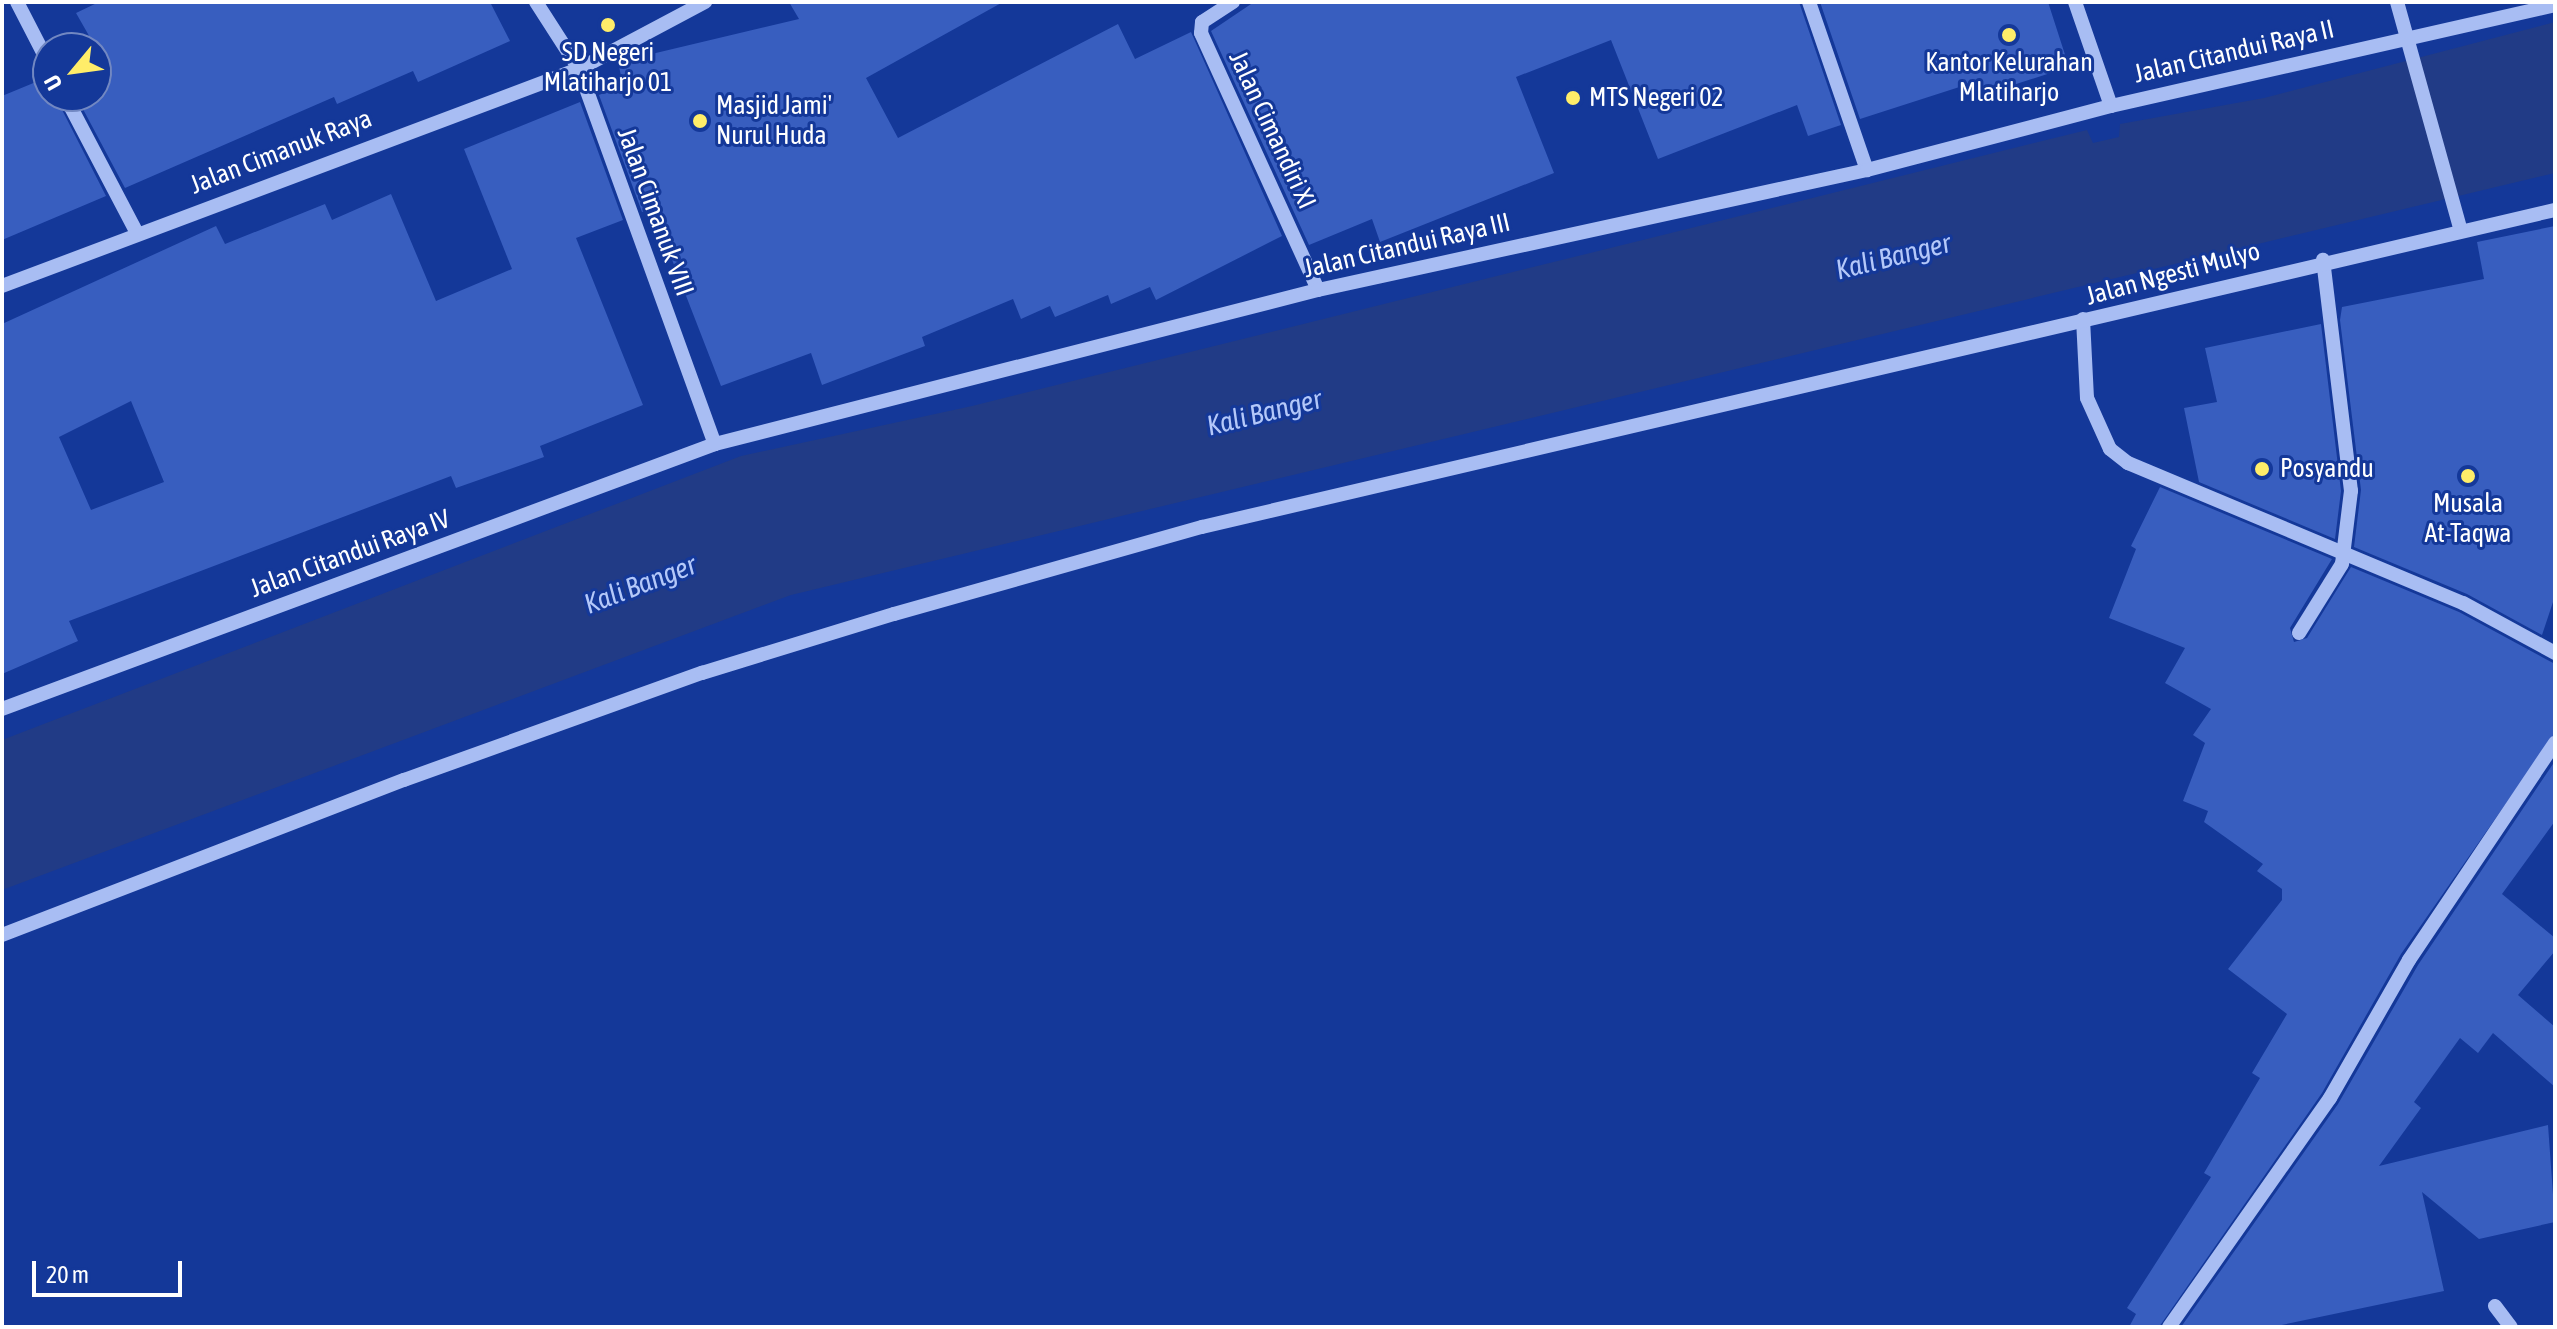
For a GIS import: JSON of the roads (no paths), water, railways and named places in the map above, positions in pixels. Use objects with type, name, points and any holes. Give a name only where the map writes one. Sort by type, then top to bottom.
[{"type":"street","points":[[17,2],[32,32]]},
{"type":"street","name":"Jalan Cimanuk VIII","points":[[536,2],[579,69],[715,444]]},
{"type":"street","name":"Jalan Cimanuk Raya","points":[[2,286],[579,69],[705,2]]},
{"type":"street","name":"Jalan Cimandiri XI","points":[[1233,2],[1202,22],[1201,33],[1318,290]]},
{"type":"street","points":[[1809,2],[1867,170]]},
{"type":"street","points":[[2075,2],[2111,106]]},
{"type":"street","points":[[2397,2],[2460,227]]},
{"type":"street","name":"Jalan Citandui Raya II","points":[[2111,106],[2408,41],[2555,5]]},
{"type":"street","name":"Jalan Citandui Raya III","points":[[715,444],[1318,290],[1867,170],[2111,106]]},
{"type":"street","points":[[73,112],[137,233]]},
{"type":"street","name":"Jalan Ngesti Mulyo","points":[[2555,210],[2460,227],[2083,319],[2087,398],[2110,449],[2128,463],[2463,603],[2555,653]]},
{"type":"street","points":[[2299,633],[2344,554],[2351,491],[2323,260]]},
{"type":"street","points":[[2,935],[404,780],[702,673],[894,614],[1202,527],[2083,319]]},
{"type":"street","name":"Jalan Citandui Raya IV","points":[[2,709],[715,444]]},
{"type":"street","points":[[2169,1327],[2330,1098],[2409,960],[2555,743]]},
{"type":"street","points":[[2495,1306],[2511,1327]]},
{"type":"water","name":"Kali Banger","points":[[2555,22],[2555,173],[791,595],[2,890],[2,740],[741,456],[972,406],[2087,130],[2093,143],[2119,137],[2120,124],[2264,98]]},
{"type":"place","name":"SD Negeri Mlatiharjo 01","points":[[608,25]]},
{"type":"place","name":"Kantor Kelurahan Mlatiharjo","points":[[2009,35]]},
{"type":"place","name":"MTS Negeri 02","points":[[1573,98]]},
{"type":"place","name":"Masjid Jami' Nurul Huda","points":[[700,121]]},
{"type":"place","name":"Posyandu","points":[[2262,469]]},
{"type":"place","name":"Musala At-Taqwa","points":[[2468,476]]}]
